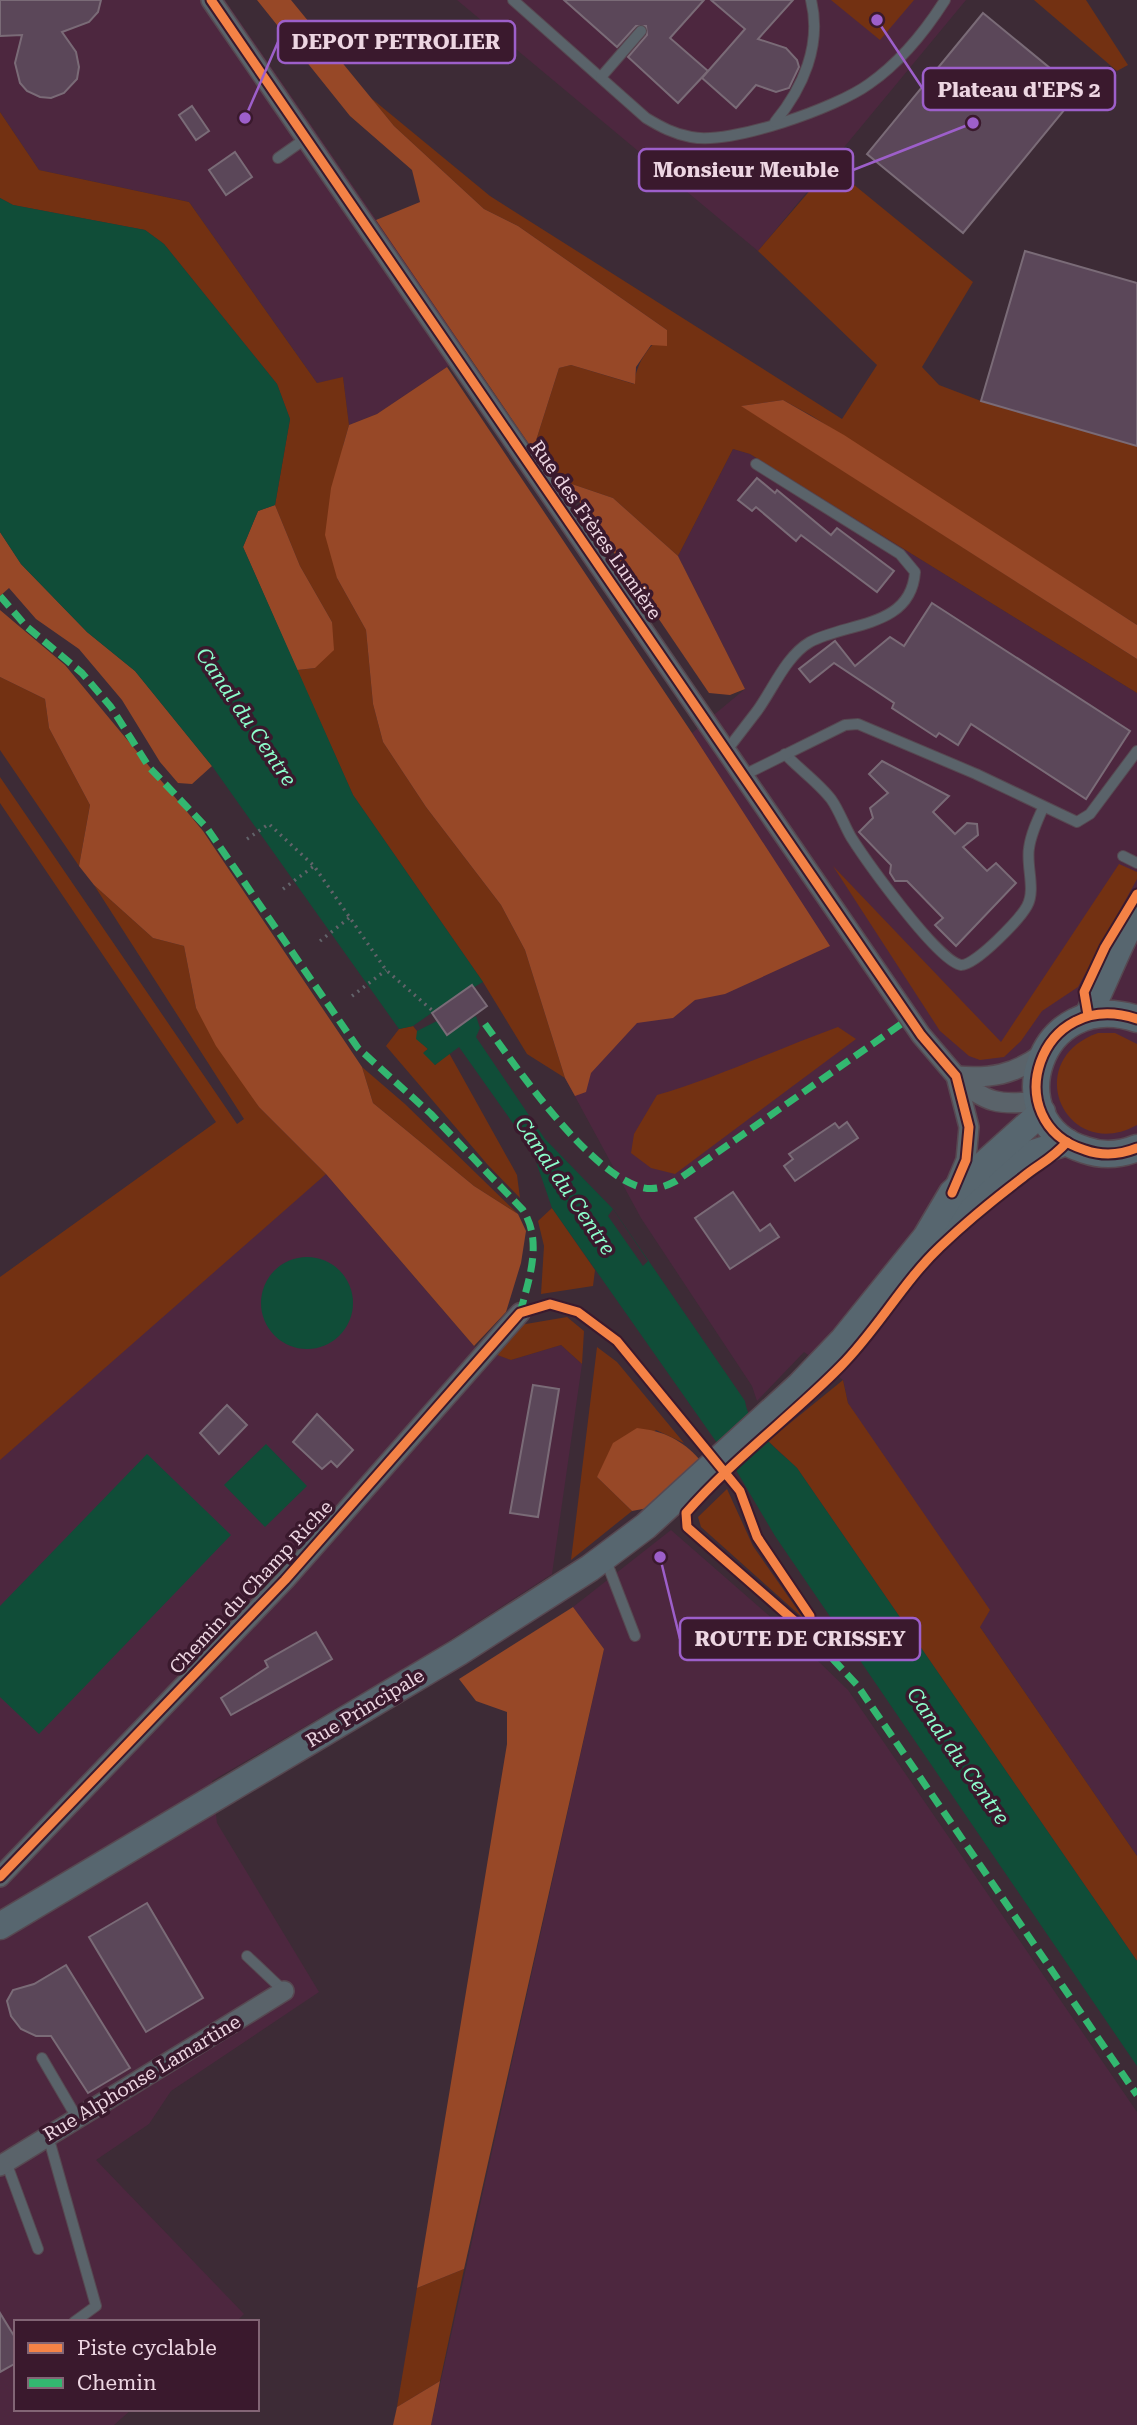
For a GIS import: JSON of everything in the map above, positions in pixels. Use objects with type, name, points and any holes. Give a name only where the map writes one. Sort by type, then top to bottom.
[{"type":"street","name":"Rue des Frères Lumière","points":[[211,0],[921,1035],[974,1093],[988,1100],[1011,1105],[1040,1107]]},
{"type":"street","points":[[1088,1014],[1109,974],[1120,942],[1137,912]]},
{"type":"street","points":[[956,1076],[999,1077],[1026,1066],[1042,1054],[1060,1029],[1088,1014],[1114,1013],[1137,1018]]},
{"type":"street","points":[[1042,1054],[1036,1077],[1040,1107],[1048,1124],[1067,1142],[1093,1153],[1108,1154],[1137,1148]]},
{"type":"street","name":"Rue des Frères Lumière","points":[[952,1194],[966,1160],[969,1126],[956,1076]]},
{"type":"street","points":[[926,1237],[952,1194],[1040,1107]]},
{"type":"street","points":[[926,1237],[1033,1153],[1067,1142]]},
{"type":"street","points":[[1108,1154],[1137,1167]]},
{"type":"street","name":"Rue Principale","points":[[0,1926],[513,1617],[646,1527],[844,1340],[926,1237]]},
{"type":"street","name":"Chemin du Champ Riche","points":[[0,1877],[285,1580],[520,1313]]},
{"type":"street","name":"Rue Alphonse Lamartine","points":[[3,2164],[284,1991]]},
{"type":"lane","points":[[513,0],[646,118],[667,131],[692,138],[716,138],[774,123],[825,107],[870,84],[921,32],[945,0]]},
{"type":"lane","points":[[774,123],[795,95],[807,70],[813,31],[811,0]]},
{"type":"lane","points":[[601,77],[641,31]]},
{"type":"lane","points":[[278,158],[305,139]]},
{"type":"lane","points":[[727,750],[784,670],[807,643],[878,622],[899,605],[914,584],[915,572],[900,554],[756,464]]},
{"type":"lane","points":[[744,775],[845,725],[858,724],[976,774],[1070,820],[1084,819],[1137,751]]},
{"type":"lane","points":[[785,754],[831,799],[851,837],[914,921],[947,957],[962,965],[970,964],[989,948],[1026,908],[1030,896],[1029,848],[1043,808]]},
{"type":"lane","points":[[1123,856],[1137,863]]},
{"type":"lane","points":[[605,1557],[635,1636]]},
{"type":"lane","points":[[247,1956],[284,1991]]},
{"type":"lane","points":[[43,2058],[77,2118]]},
{"type":"lane","points":[[48,2136],[96,2306],[77,2320]]},
{"type":"lane","points":[[3,2164],[38,2249]]},
{"type":"path","points":[[247,839],[269,824],[314,866],[386,970],[434,1012]]},
{"type":"path","points":[[283,889],[314,866]]},
{"type":"path","points":[[320,941],[349,918]]},
{"type":"path","points":[[352,996],[386,970]]},
{"type":"shaded area","points":[[0,0],[225,0],[466,350],[447,367],[377,414],[349,425],[343,378],[317,383],[189,202],[39,170],[0,112]]},
{"type":"shaded area","points":[[257,0],[291,0],[394,126],[484,209],[518,226],[667,330],[667,346],[651,345],[636,367],[635,384],[571,365],[559,368],[533,450],[376,220],[420,202],[412,170],[350,116]]},
{"type":"shaded area","points":[[457,0],[966,0],[758,251]]},
{"type":"shaded area","points":[[831,0],[914,0],[880,40]]},
{"type":"shaded area","points":[[1034,0],[1086,0],[1128,65],[1117,71]]},
{"type":"shaded area","points":[[371,98],[490,196],[842,419],[877,365],[758,251],[831,166],[973,282],[922,367],[939,385],[981,401],[1137,446],[1137,625],[812,416],[783,400],[742,406],[1137,659],[1137,693],[750,454],[733,449],[678,556],[613,498],[566,482],[533,450],[559,368],[571,365],[634,384],[645,354],[667,330],[518,226],[484,209],[394,126]]},
{"type":"shaded area","points":[[0,112],[39,170],[189,202],[317,383],[343,377],[349,425],[343,446],[337,578],[366,630],[373,704],[383,742],[426,807],[501,905],[525,950],[565,1078],[527,1054],[483,982],[353,795],[297,670],[315,668],[332,622],[300,566],[275,505],[290,419],[277,384],[164,244],[145,230],[13,205],[0,198]]},
{"type":"shaded area","points":[[447,367],[692,733],[830,946],[725,994],[695,1000],[673,1018],[637,1023],[591,1073],[586,1092],[575,1096],[565,1078],[525,950],[501,905],[426,807],[383,742],[373,704],[366,630],[337,578],[325,535],[331,488],[349,425],[377,414]]},
{"type":"shaded area","points":[[783,400],[844,435],[1137,625],[1137,659],[741,406]]},
{"type":"shaded area","points":[[733,449],[750,454],[1137,693],[1137,1856],[980,1627],[848,1403],[843,1380],[804,1352],[757,1401],[752,1386],[641,1218],[565,1078],[771,857],[692,733],[745,689],[678,556]]},
{"type":"shaded area","points":[[566,482],[613,498],[678,556],[745,689],[730,695],[709,693]]},
{"type":"shaded area","points":[[275,505],[300,566],[332,622],[334,650],[315,668],[297,670],[243,547],[258,511]]},
{"type":"shaded area","points":[[0,532],[21,564],[87,632],[135,671],[212,766],[192,784],[178,783],[160,762],[122,700],[79,649],[36,619],[9,588],[0,596]]},
{"type":"shaded area","points":[[0,610],[65,665],[203,831],[362,1067],[373,1103],[474,1186],[518,1214],[526,1231],[521,1263],[506,1312],[474,1346],[326,1174],[259,1107],[216,1046],[196,1008],[184,946],[153,938],[94,885],[79,866],[90,805],[49,728],[45,699],[0,677]]},
{"type":"shaded area","points":[[0,677],[45,699],[49,728],[90,805],[79,866],[0,750]]},
{"type":"shaded area","points":[[0,777],[237,1124],[244,1119],[94,885],[153,938],[184,946],[196,1008],[259,1107],[326,1174],[0,1460],[0,1277],[216,1122],[0,803]]},
{"type":"shaded area","points":[[1119,864],[1137,872],[1137,879],[1078,987],[1042,1011],[1021,1041],[1004,1057],[980,1060],[969,1056],[940,1031],[833,866],[1001,1042]]},
{"type":"shaded area","points":[[413,1026],[417,1031],[417,1039],[428,1049],[424,1052],[435,1065],[449,1053],[517,1175],[520,1198],[487,1164],[386,1046],[399,1029]]},
{"type":"shaded area","points":[[838,1027],[856,1039],[675,1174],[651,1168],[631,1153],[634,1134],[657,1095],[703,1080]]},
{"type":"shaded area","points":[[1098,1033],[1115,1033],[1137,1044],[1137,1125],[1112,1133],[1090,1131],[1073,1120],[1061,1104],[1057,1085],[1061,1065],[1074,1047]]},
{"type":"shaded area","points":[[362,1067],[405,1104],[518,1214],[474,1186],[373,1103]]},
{"type":"shaded area","points":[[259,1107],[326,1174],[474,1346],[511,1360],[561,1345],[582,1364],[552,1574],[427,1655],[212,1781],[217,1823],[319,1992],[171,2091],[149,2124],[96,2160],[244,2314],[238,2320],[14,2320],[14,2411],[130,2411],[114,2425],[0,2425],[0,1304],[127,1214]]},
{"type":"shaded area","points":[[552,1208],[595,1270],[593,1286],[541,1294],[544,1246],[538,1221]]},
{"type":"shaded area","points":[[567,1317],[584,1331],[582,1364],[561,1345],[511,1360],[492,1353],[520,1325]]},
{"type":"shaded area","points":[[597,1347],[617,1362],[684,1443],[656,1430],[597,1477],[632,1511],[571,1560]]},
{"type":"shaded area","points":[[843,1380],[848,1403],[990,1610],[980,1627],[1137,1856],[1137,1961],[797,1468],[768,1441]]},
{"type":"shaded area","points":[[637,1428],[672,1437],[699,1459],[653,1507],[632,1511],[597,1477],[613,1443]]},
{"type":"shaded area","points":[[727,1489],[753,1546],[804,1619],[701,1527],[698,1517]]},
{"type":"shaded area","points":[[671,1530],[790,1634],[848,1690],[1137,2112],[1137,2425],[431,2425],[604,1649],[573,1607]]},
{"type":"shaded area","points":[[573,1607],[604,1649],[464,2269],[417,2288],[507,1744],[507,1712],[476,1701],[459,1679]]},
{"type":"shaded area","points":[[464,2269],[440,2381],[397,2407],[417,2288]]},
{"type":"shaded area","points":[[440,2381],[431,2425],[393,2425],[397,2407]]},
{"type":"water","name":"Canal du Centre","points":[[0,198],[13,205],[145,230],[164,244],[277,384],[290,419],[275,505],[258,511],[243,547],[353,795],[483,982],[449,1002],[463,1023],[476,1016],[480,1028],[476,1037],[545,1139],[613,1209],[745,1401],[752,1421],[773,1446],[797,1468],[1137,1961],[1137,2066],[775,1536],[736,1470],[552,1208],[532,1150],[459,1047],[435,1065],[423,1053],[428,1049],[416,1039],[417,1031],[439,1020],[433,1012],[413,1026],[399,1029],[212,766],[135,671],[87,632],[21,564],[0,532]]},
{"type":"water","points":[[307,1257],[324,1261],[339,1271],[349,1286],[353,1303],[349,1320],[339,1335],[324,1345],[307,1349],[290,1345],[275,1335],[265,1320],[261,1303],[265,1286],[275,1271],[290,1261]]},
{"type":"water","points":[[266,1444],[307,1486],[265,1527],[224,1485]]},
{"type":"water","points":[[147,1454],[231,1535],[39,1734],[0,1697],[0,1606]]},
{"type":"pier","points":[[613,1209],[648,1261],[643,1266],[608,1216]]},
{"type":"building","points":[[0,0],[101,0],[98,12],[89,22],[62,32],[76,52],[79,67],[77,79],[64,93],[51,98],[40,97],[27,91],[20,83],[15,63],[22,35],[0,36]]},
{"type":"building","points":[[564,0],[704,0],[670,38],[708,71],[678,103],[628,57],[647,35],[646,26],[636,26],[617,47]]},
{"type":"building","points":[[711,0],[793,0],[758,39],[786,48],[797,60],[799,67],[789,88],[776,92],[756,85],[736,108],[702,78],[745,29]]},
{"type":"building","points":[[983,13],[1079,92],[963,233],[867,154]]},
{"type":"building","points":[[192,106],[209,131],[196,140],[179,115]]},
{"type":"building","points":[[235,152],[252,177],[226,195],[209,170]]},
{"type":"building","points":[[1025,251],[1137,283],[1137,446],[981,401]]},
{"type":"building","points":[[757,478],[775,493],[777,490],[831,535],[837,528],[894,571],[877,592],[801,535],[796,541],[756,507],[752,511],[738,500]]},
{"type":"building","points":[[932,603],[1130,731],[1086,799],[971,724],[958,745],[939,733],[936,737],[892,708],[894,703],[834,663],[810,682],[799,669],[835,641],[855,666],[890,637],[904,646]]},
{"type":"building","points":[[882,761],[949,796],[933,812],[955,834],[967,823],[977,824],[978,835],[963,847],[987,871],[996,863],[1016,883],[956,946],[935,925],[943,918],[907,881],[895,881],[890,873],[891,865],[859,832],[873,818],[870,808],[888,793],[869,774]]},
{"type":"building","points":[[472,985],[487,1006],[447,1035],[432,1013]]},
{"type":"building","points":[[847,1122],[858,1138],[795,1181],[784,1166],[793,1159],[789,1154],[835,1123],[839,1128]]},
{"type":"building","points":[[733,1192],[760,1231],[770,1224],[779,1237],[730,1269],[695,1218]]},
{"type":"building","points":[[533,1385],[559,1389],[538,1517],[510,1513]]},
{"type":"building","points":[[227,1405],[247,1425],[219,1454],[200,1433]]},
{"type":"building","points":[[317,1414],[353,1450],[337,1467],[331,1461],[322,1469],[293,1442]]},
{"type":"building","points":[[316,1632],[332,1659],[231,1715],[221,1698],[268,1667],[265,1661]]},
{"type":"building","points":[[147,1903],[203,1998],[146,2032],[89,1937]]},
{"type":"building","points":[[66,1965],[130,2068],[88,2093],[51,2036],[36,2036],[21,2029],[11,2016],[7,2001],[13,1990],[34,1984]]},
{"type":"building","points":[[0,2313],[14,2336],[14,2364],[0,2372]]},
{"type":"marked path","points":[[0,596],[26,626],[82,673],[111,707],[149,767],[207,828],[358,1048],[431,1114],[523,1210],[529,1222],[533,1248],[530,1274],[520,1313]]},
{"type":"marked path","points":[[485,1024],[534,1091],[576,1140],[619,1177],[650,1189],[676,1181],[910,1018]]},
{"type":"marked path","points":[[804,1628],[857,1685],[1137,2095]]},
{"type":"cycle path","points":[[211,0],[921,1035],[956,1076],[969,1127],[966,1160],[952,1193]]},
{"type":"cycle path","points":[[1088,1015],[1084,992],[1105,947],[1137,894]]},
{"type":"cycle path","points":[[1137,1019],[1103,1014],[1075,1022],[1054,1039],[1040,1062],[1036,1088],[1042,1114],[1058,1135],[1085,1150],[1104,1154],[1137,1148]]},
{"type":"cycle path","points":[[0,1877],[285,1580],[520,1313],[550,1304],[578,1312],[617,1341],[740,1491],[757,1537],[810,1616],[809,1627],[799,1625],[687,1527],[686,1513],[723,1474],[743,1456],[802,1403],[841,1366],[940,1247],[980,1211],[1067,1142]]},
{"type":"place","name":"Plateau d'EPS 2","points":[[877,20]]},
{"type":"place","name":"DEPOT PETROLIER","points":[[245,118]]},
{"type":"place","name":"Monsieur Meuble","points":[[973,123]]},
{"type":"place","name":"ROUTE DE CRISSEY","points":[[660,1557]]}]
